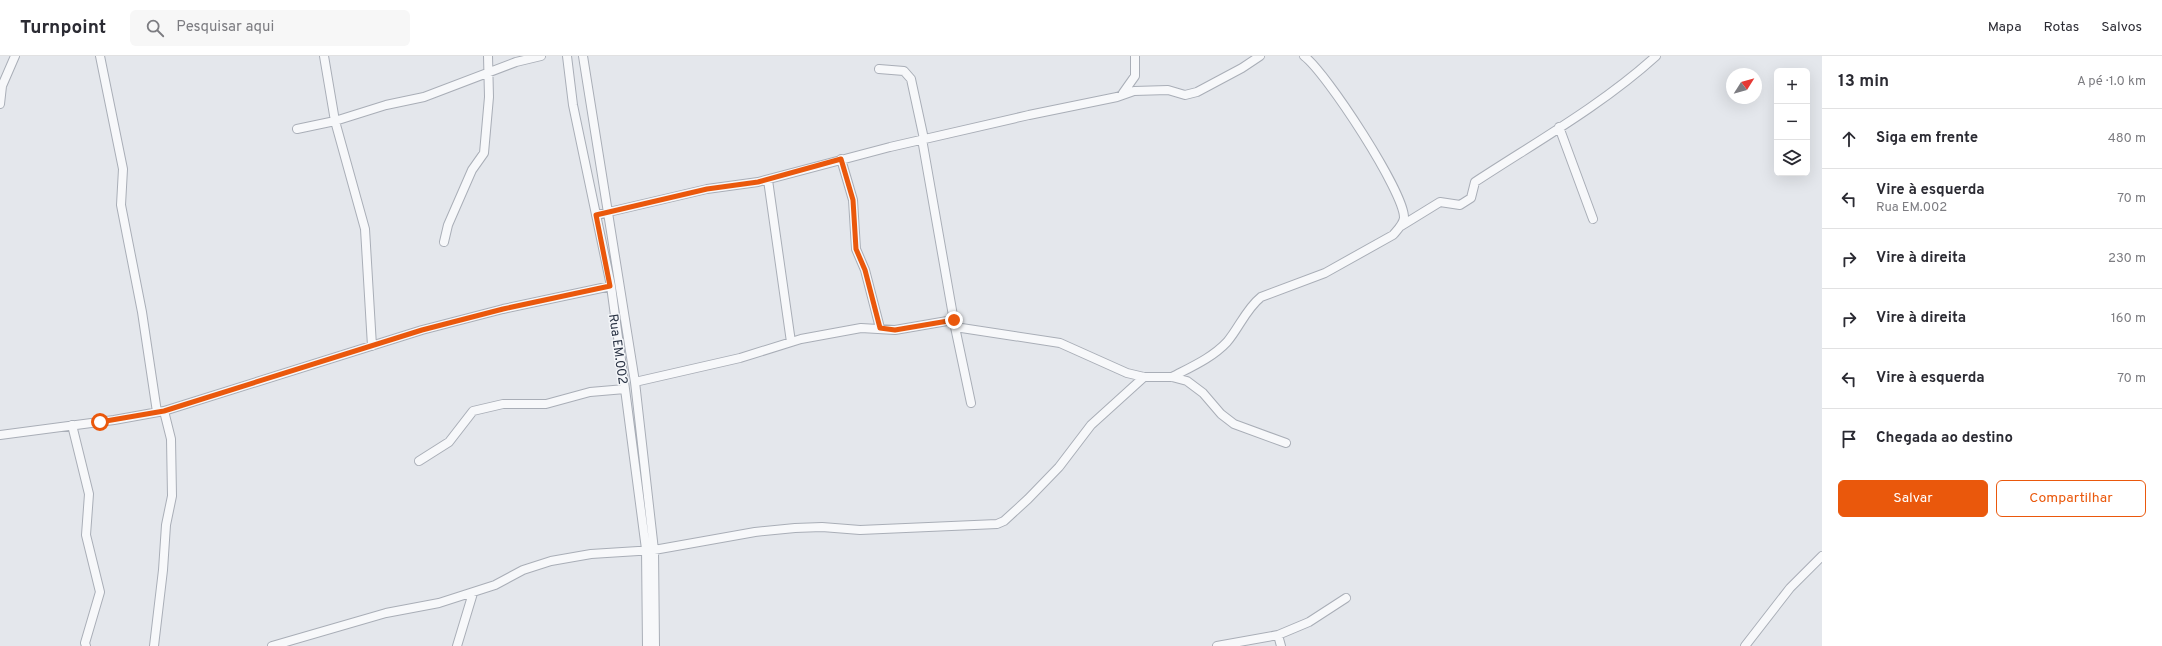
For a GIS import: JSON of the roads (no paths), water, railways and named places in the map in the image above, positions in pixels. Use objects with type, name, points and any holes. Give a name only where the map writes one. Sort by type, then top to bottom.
[{"type":"street","points":[[0,104],[2,86],[15,56]]},
{"type":"street","points":[[100,56],[123,169],[122,205],[160,412],[171,439],[172,496],[166,525],[163,570],[154,646]]},
{"type":"street","points":[[324,56],[335,121],[365,229],[372,346]]},
{"type":"street","points":[[444,242],[448,225],[472,170],[484,153],[489,97],[488,56]]},
{"type":"street","points":[[297,129],[335,121],[386,105],[424,97],[488,74],[516,62],[540,56]]},
{"type":"street","name":"Rua EM.002","points":[[567,56],[573,105],[610,286],[625,389],[646,549],[647,646]]},
{"type":"street","name":"Rua EM.002","points":[[583,56],[635,382],[654,550],[656,646]]},
{"type":"street","points":[[1122,95],[1135,76],[1135,56]]},
{"type":"street","points":[[596,215],[707,189],[768,180],[841,159],[923,139],[1122,95],[1134,91],[1150,89],[1168,90],[1185,95],[1197,92],[1242,68],[1260,56]]},
{"type":"street","points":[[1304,56],[1327,80],[1374,152],[1402,206],[1404,218],[1401,226]]},
{"type":"street","points":[[1172,377],[1217,352],[1228,340],[1254,302],[1261,297],[1325,273],[1393,235],[1401,226],[1440,202],[1460,205],[1471,198],[1475,182],[1559,127],[1642,69],[1656,56]]},
{"type":"street","points":[[879,69],[904,71],[911,79],[923,139],[954,323],[971,403]]},
{"type":"street","points":[[1559,127],[1593,219]]},
{"type":"street","points":[[841,159],[853,200],[856,249],[865,270],[880,328]]},
{"type":"street","points":[[768,180],[791,342]]},
{"type":"street","points":[[0,435],[160,412],[422,330],[503,309],[610,286]]},
{"type":"street","points":[[635,382],[740,358],[791,342],[861,328],[895,330],[954,323],[1060,343],[1127,373],[1144,377],[1172,377],[1186,381],[1203,392],[1222,414],[1234,424],[1286,443]]},
{"type":"street","points":[[272,646],[386,613],[439,603],[495,585],[523,570],[551,561],[591,554],[646,549],[654,550],[755,532],[795,528],[860,530],[997,524],[1004,521],[1059,467],[1091,425],[1144,377]]},
{"type":"street","points":[[419,461],[449,442],[473,412],[503,404],[546,404],[590,392],[625,389]]},
{"type":"street","points":[[72,425],[89,494],[86,535],[100,592],[84,643],[86,646]]},
{"type":"street","points":[[1745,646],[1790,588],[1822,556]]},
{"type":"street","points":[[457,646],[473,592]]},
{"type":"street","points":[[1217,646],[1278,635],[1308,622],[1346,598]]},
{"type":"street","points":[[1278,635],[1281,646]]}]
